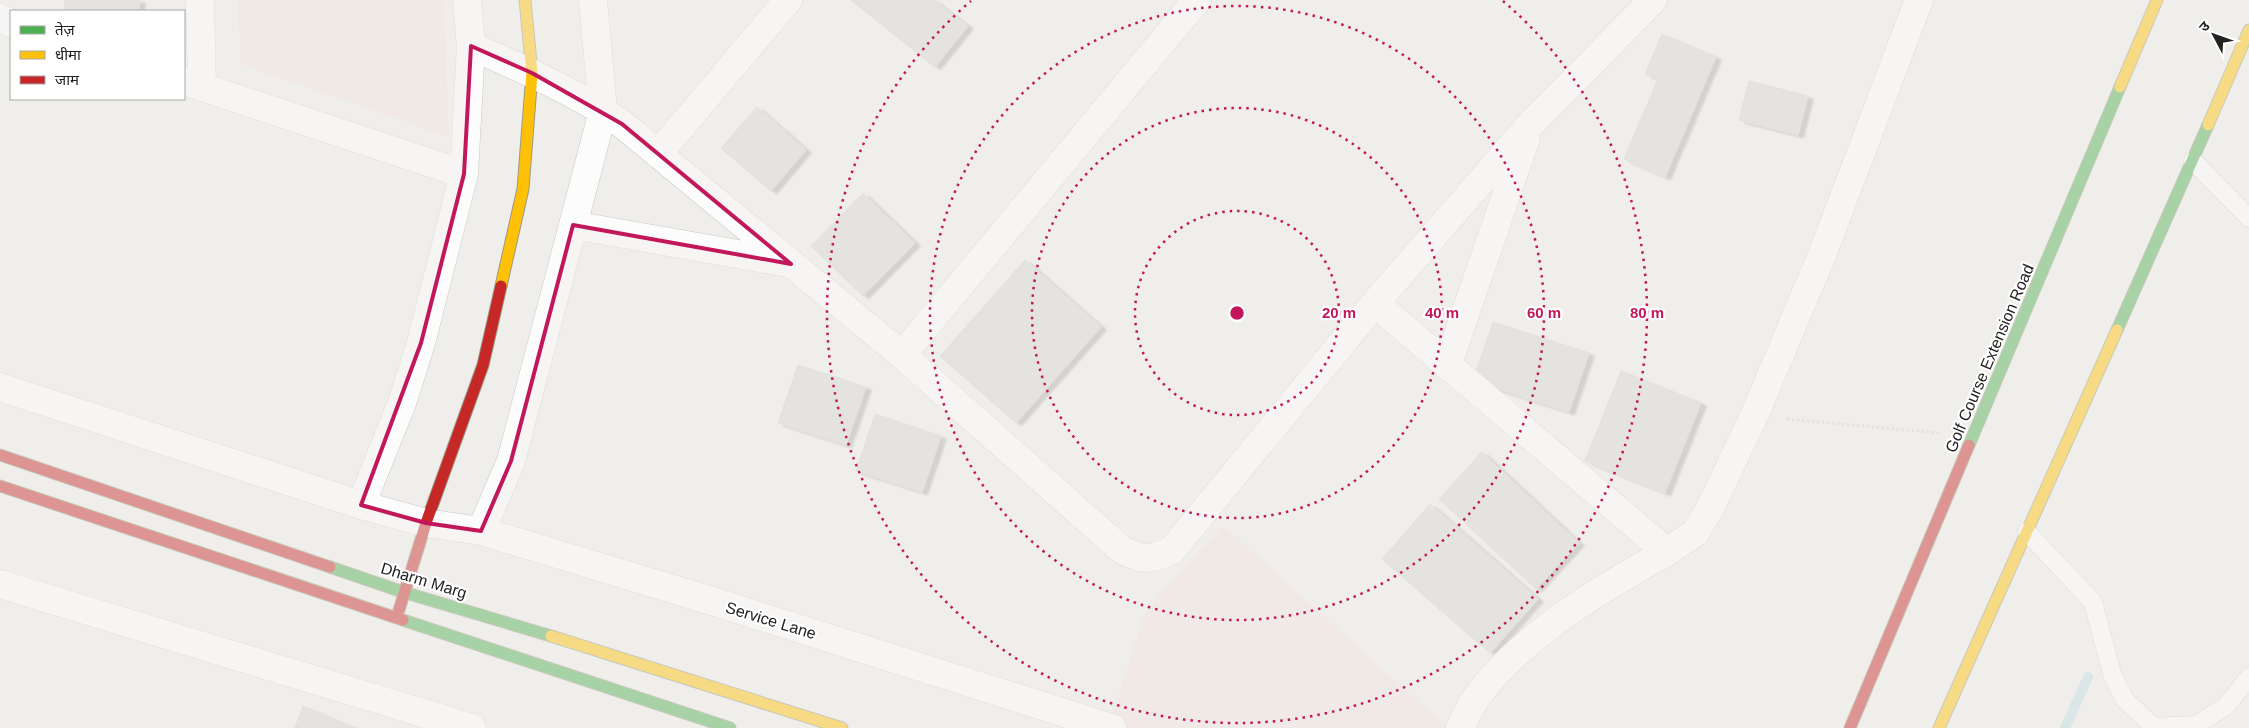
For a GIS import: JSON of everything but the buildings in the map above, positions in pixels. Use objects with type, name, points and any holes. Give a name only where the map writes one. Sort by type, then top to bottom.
[{"type":"main road","points":[[397,618],[403,592],[426,523],[482,365],[523,189],[532,73],[524,0]]},
{"type":"main road","name":"Golf Course Extension Road","points":[[1850,728],[2157,0]]},
{"type":"main road","points":[[1939,728],[2193,161],[2249,30]]},
{"type":"main road","name":"Dharm Marg","points":[[0,455],[403,592],[481,614],[842,728]]},
{"type":"main road","points":[[1,490],[730,728]]},
{"type":"street","points":[[200,0],[193,84],[464,174]]},
{"type":"street","points":[[361,505],[402,403],[421,343],[464,174],[471,46],[466,0]]},
{"type":"street","points":[[481,531],[511,461],[603,111],[593,0]]},
{"type":"street","points":[[658,154],[788,0]]},
{"type":"street","points":[[902,356],[1197,0]]},
{"type":"street","points":[[471,46],[532,73],[603,111],[658,154],[902,356],[1122,550],[1137,557],[1155,559],[1172,550],[1375,303],[1530,125],[1653,0]]},
{"type":"street","points":[[1460,728],[1478,695],[1511,657],[1545,629],[1619,579],[1667,552],[1695,533],[1711,506],[1754,416],[1822,255],[1919,0]]},
{"type":"street","points":[[1447,366],[1530,125]]},
{"type":"street","points":[[573,225],[791,264]]},
{"type":"street","points":[[1375,303],[1667,552]]},
{"type":"street","name":"Service Lane","points":[[0,386],[361,505],[426,523],[481,531],[712,601],[1112,728]]},
{"type":"street","points":[[0,584],[472,728]]},
{"type":"lane","points":[[2193,161],[2249,218]]},
{"type":"lane","points":[[2027,532],[2093,602],[2112,674],[2125,700],[2154,727],[2196,725],[2226,706],[2249,677]]},
{"type":"path","points":[[1754,416],[1973,436]]},
{"type":"highlighted area","points":[[471,46],[532,73],[622,124],[791,264],[573,225],[511,461],[481,531],[426,523],[361,505],[421,343],[464,174]]},
{"type":"shaded area","points":[[238,0],[444,0],[449,137],[240,64]]},
{"type":"shaded area","points":[[1223,525],[1447,727],[1107,728],[1146,610]]},
{"type":"waterway","points":[[2065,728],[2088,677]]},
{"type":"traffic: fast","points":[[1969,445],[2120,87]]},
{"type":"traffic: fast","points":[[2117,330],[2208,125]]},
{"type":"traffic: fast","points":[[330,567],[403,592],[551,636]]},
{"type":"traffic: fast","points":[[403,620],[730,728]]},
{"type":"traffic: slow","points":[[501,286],[523,189],[532,73],[525,0]]},
{"type":"traffic: slow","points":[[2120,87],[2157,0]]},
{"type":"traffic: slow","points":[[2208,125],[2249,30]]},
{"type":"traffic: slow","points":[[1939,728],[2117,330]]},
{"type":"traffic: slow","points":[[551,636],[842,728]]},
{"type":"traffic: jam","points":[[399,610],[426,523],[483,365],[501,286]]},
{"type":"traffic: jam","points":[[1850,728],[1969,445]]},
{"type":"traffic: jam","points":[[0,455],[330,567]]},
{"type":"traffic: jam","points":[[0,486],[403,620]]}]
